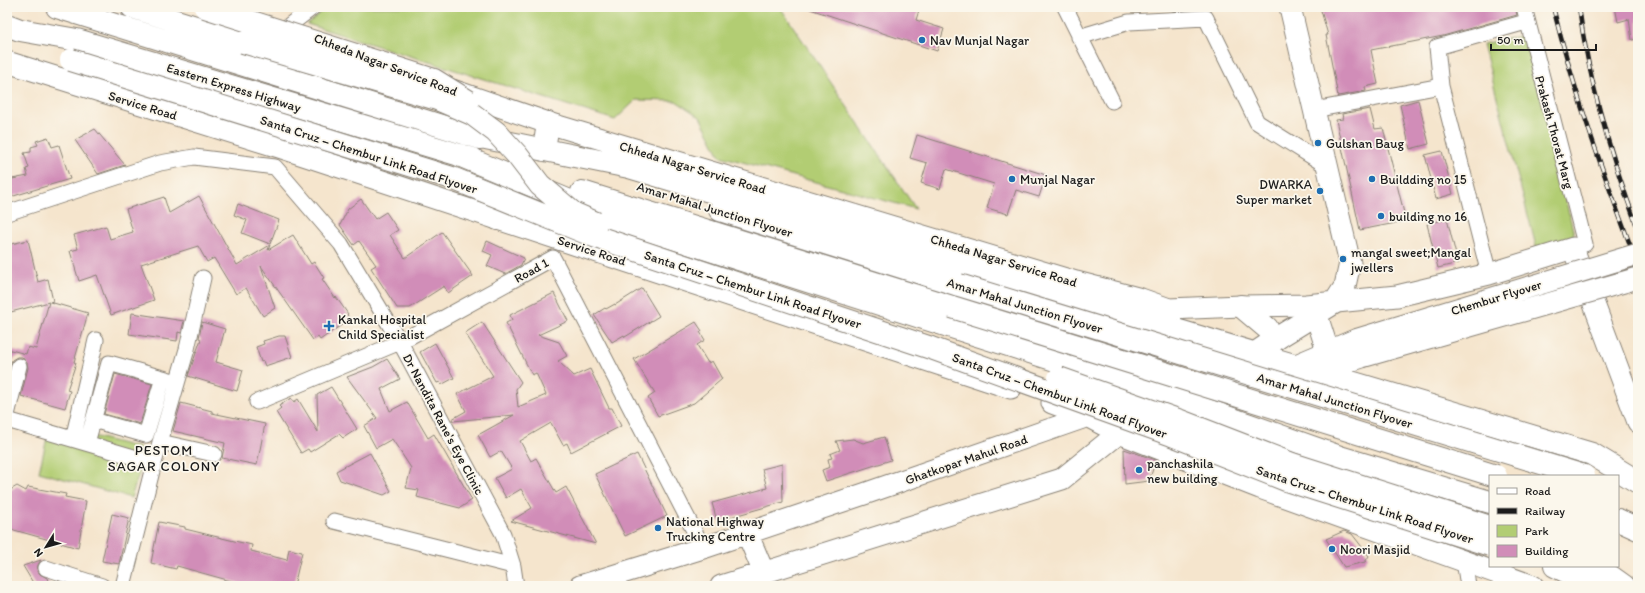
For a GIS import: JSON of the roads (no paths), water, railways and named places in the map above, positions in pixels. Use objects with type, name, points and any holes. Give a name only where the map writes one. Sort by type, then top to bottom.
[{"type":"highway","name":"Eastern Express Highway","points":[[57,7],[466,134]]},
{"type":"highway","name":"Santa Cruz – Chembur Link Road Flyover","points":[[132,7],[437,100],[472,114],[496,132],[517,155],[540,185],[573,213],[610,229],[934,335],[1178,420],[1292,464],[1489,527]]},
{"type":"highway","points":[[205,7],[434,80],[474,105],[496,132]]},
{"type":"highway","name":"Eastern Express Highway","points":[[14,27],[77,40],[459,155]]},
{"type":"highway","name":"Santa Cruz – Chembur Link Road Flyover","points":[[14,27],[71,60],[452,178],[594,236],[931,348],[1172,435],[1286,480],[1489,545]]},
{"type":"highway","points":[[544,150],[548,123]]},
{"type":"highway","points":[[466,134],[636,170],[1162,317],[1189,335],[1296,365],[1592,454],[1638,482]]},
{"type":"highway","name":"Amar Mahal Junction Flyover","points":[[466,134],[577,166],[959,285],[1581,475]]},
{"type":"highway","points":[[459,155],[613,219],[1116,379],[1152,394],[1193,404],[1343,458],[1489,502]]},
{"type":"highway","name":"Amar Mahal Junction Flyover","points":[[459,155],[1493,475]]},
{"type":"highway","points":[[498,219],[511,177]]},
{"type":"highway","points":[[1241,306],[1267,328]]},
{"type":"highway","points":[[1244,351],[1267,328],[1319,307]]},
{"type":"highway","points":[[1244,351],[1282,335],[1319,307]]},
{"type":"highway","points":[[1319,307],[1328,352]]},
{"type":"highway","points":[[1619,484],[1638,488]]},
{"type":"highway","points":[[1619,521],[1638,531]]},
{"type":"highway","points":[[1619,530],[1638,531]]},
{"type":"highway","points":[[1557,567],[1595,586]]},
{"type":"highway","points":[[1595,567],[1624,586]]},
{"type":"street","name":"Chheda Nagar Service Road","points":[[223,7],[306,32],[408,75],[548,123],[1076,282],[1141,299],[1162,317]]},
{"type":"street","points":[[287,27],[313,7]]},
{"type":"street","points":[[1065,7],[1112,101]]},
{"type":"street","points":[[1290,7],[1350,263],[1344,286],[1319,307]]},
{"type":"street","name":"Prakash Thorat Marg","points":[[1524,7],[1526,22],[1585,244],[1573,248]]},
{"type":"street","points":[[1079,37],[1130,22],[1206,18],[1257,122],[1327,166]]},
{"type":"street","points":[[1489,274],[1441,86],[1437,47],[1526,22]]},
{"type":"street","name":"Service Road","points":[[7,62],[277,157],[498,219],[1005,386],[1087,416],[1119,433],[1260,488],[1533,586]]},
{"type":"street","points":[[1314,110],[1441,86]]},
{"type":"street","points":[[7,213],[167,161],[194,157],[277,157]]},
{"type":"street","name":"Dr Nandita Rane's Eye Clinic","points":[[277,157],[341,244],[400,342],[503,534],[513,566],[516,586]]},
{"type":"street","points":[[1087,416],[1162,317],[1241,306],[1319,307],[1398,296],[1489,274],[1573,248],[1638,422]]},
{"type":"street","name":"Chembur Flyover","points":[[1358,349],[1638,254]]},
{"type":"street","name":"Road 1","points":[[257,402],[400,342],[553,258],[703,548]]},
{"type":"street","points":[[93,420],[146,435],[170,380],[187,349],[203,278]]},
{"type":"street","name":"Chembur Flyover","points":[[1358,349],[1638,278]]},
{"type":"street","points":[[721,586],[1062,479],[1119,433],[1152,394],[1189,335]]},
{"type":"street","points":[[80,441],[96,340]]},
{"type":"street","points":[[1119,433],[1193,404],[1319,373],[1358,349]]},
{"type":"street","name":"Ghatkopar Mahul Road","points":[[580,586],[703,548],[1152,394],[1296,365],[1328,352],[1358,349]]},
{"type":"street","points":[[80,441],[93,420],[109,363],[170,380]]},
{"type":"street","points":[[7,415],[20,366]]},
{"type":"street","points":[[123,586],[160,442],[170,380]]},
{"type":"street","points":[[7,420],[154,463]]},
{"type":"street","points":[[160,442],[214,454]]},
{"type":"street","points":[[334,521],[513,566]]},
{"type":"street","points":[[747,533],[764,573]]},
{"type":"street","points":[[1464,561],[1468,586]]},
{"type":"street","points":[[46,568],[102,586]]},
{"type":"railway","points":[[1553,7],[1581,106],[1638,266]]},
{"type":"railway","points":[[1579,7],[1583,36],[1602,120],[1638,229]]},
{"type":"place","name":"Nav Munjal Nagar","points":[[922,40]]},
{"type":"place","name":"Gulshan Baug","points":[[1318,143]]},
{"type":"place","name":"Munjal Nagar","points":[[1012,179]]},
{"type":"place","name":"Buildding no 15","points":[[1372,179]]},
{"type":"place","name":"DWARKA Super market","points":[[1320,191]]},
{"type":"place","name":"building no 16","points":[[1381,216]]},
{"type":"place","name":"mangal sweet;Mangal jwellers","points":[[1343,259]]},
{"type":"place","name":"Kankal Hospital Child Specialist","points":[[329,326]]},
{"type":"place","name":"panchashila new building","points":[[1139,470]]},
{"type":"place","name":"National Highway Trucking Centre","points":[[658,528]]},
{"type":"place","name":"Noori Masjid","points":[[1332,549]]},
{"type":"district","name":"PESTOM SAGAR COLONY","points":[[164,458]]}]
